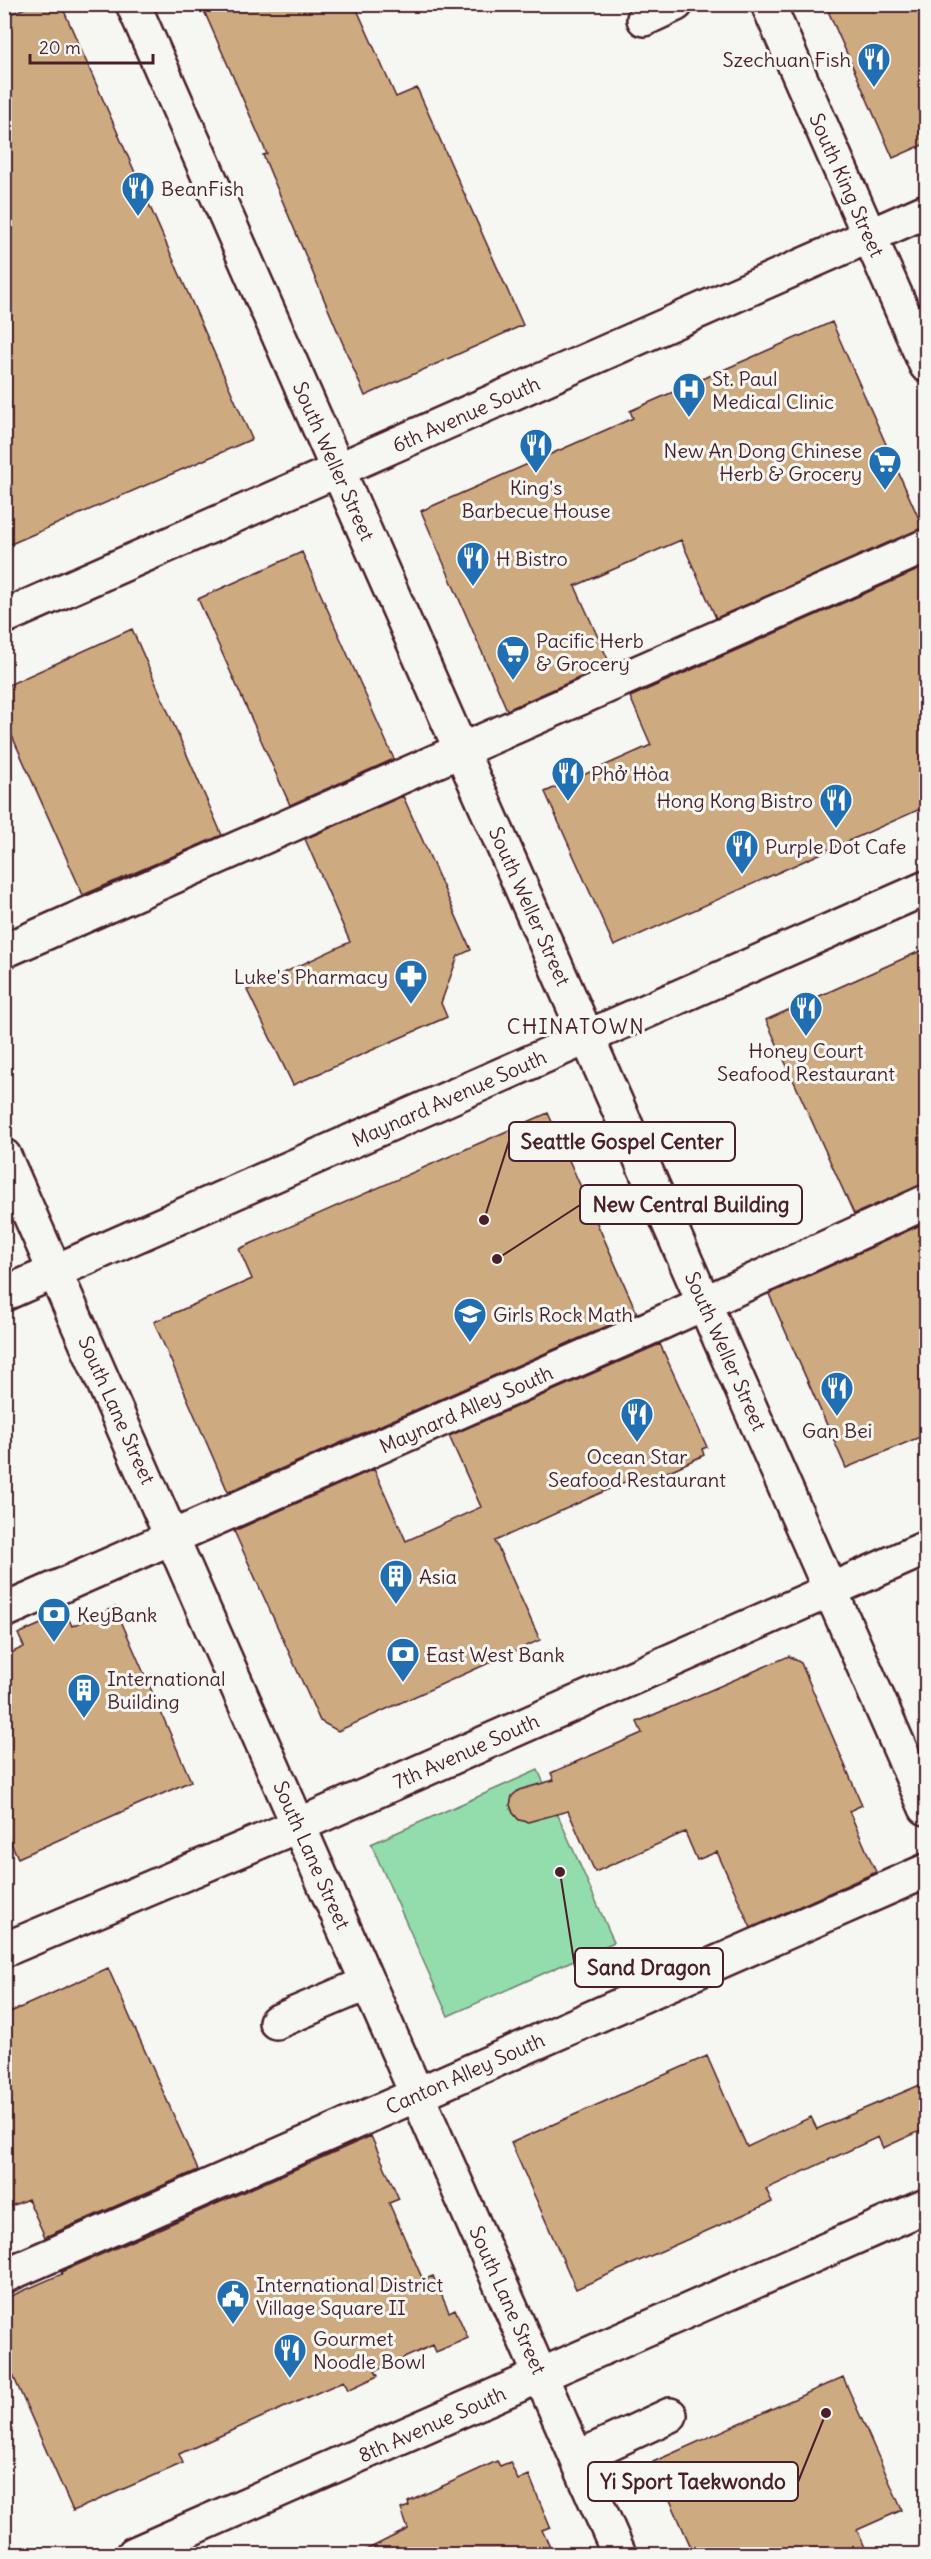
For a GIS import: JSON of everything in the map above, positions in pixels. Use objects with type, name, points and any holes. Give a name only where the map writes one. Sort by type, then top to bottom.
[{"type":"street","name":"South Weller Street","points":[[134,4],[927,1808]]},
{"type":"street","points":[[644,19],[676,4]]},
{"type":"street","name":"South King Street","points":[[768,4],[927,365]]},
{"type":"street","name":"6th Avenue South","points":[[4,616],[927,211]]},
{"type":"street","points":[[4,951],[927,546]]},
{"type":"street","name":"Maynard Avenue South","points":[[4,1294],[927,888]]},
{"type":"street","name":"South Lane Street","points":[[4,1156],[620,2554]]},
{"type":"street","name":"Maynard Alley South","points":[[4,1611],[705,1304],[927,1202]]},
{"type":"street","name":"7th Avenue South","points":[[4,1950],[299,1825],[927,1548]]},
{"type":"street","name":"Canton Alley South","points":[[4,2276],[927,1871]]},
{"type":"street","points":[[276,2022],[368,1983]]},
{"type":"street","name":"8th Avenue South","points":[[134,2554],[927,2206]]},
{"type":"street","points":[[577,2458],[670,2415]]},
{"type":"green space","points":[[538,1770],[614,1942],[448,2016],[371,1844]]},
{"type":"building","points":[[34,4],[61,4],[252,439],[4,547],[4,17]]},
{"type":"building","points":[[201,4],[355,5],[396,97],[417,88],[523,325],[365,396],[263,155],[267,154]]},
{"type":"building","points":[[825,4],[927,4],[927,143],[893,158]]},
{"type":"building","points":[[832,322],[923,528],[716,618],[681,540],[575,586],[610,664],[507,710],[421,511],[633,418],[630,411]]},
{"type":"building","points":[[302,552],[394,759],[290,805],[198,599]]},
{"type":"building","points":[[927,566],[927,806],[614,946],[545,792],[651,745],[630,697]]},
{"type":"building","points":[[132,629],[222,835],[83,895],[4,718],[4,687]]},
{"type":"building","points":[[403,796],[471,950],[458,956],[441,1003],[447,1017],[293,1085],[247,990],[350,942],[305,839]]},
{"type":"building","points":[[927,948],[927,1183],[854,1214],[766,1020]]},
{"type":"building","points":[[548,1113],[637,1313],[228,1492],[154,1322],[252,1279],[239,1249]]},
{"type":"building","points":[[927,1222],[927,1434],[846,1468],[769,1294]]},
{"type":"building","name":"Asia","points":[[660,1344],[707,1447],[702,1449],[704,1455],[644,1483],[640,1475],[495,1541],[540,1640],[338,1731],[320,1721],[234,1531],[374,1469],[406,1541],[481,1507],[449,1436]]},
{"type":"building","name":"International Building","points":[[115,1607],[191,1781],[18,1858],[4,1828],[4,1656],[24,1647],[18,1634],[66,1613],[72,1626]]},
{"type":"building","points":[[789,1656],[801,1663],[862,1805],[849,1811],[876,1872],[751,1928],[717,1852],[697,1860],[685,1832],[595,1872],[568,1811],[528,1822],[519,1820],[513,1813],[510,1805],[512,1796],[519,1790],[554,1780],[551,1773],[642,1733],[637,1722]]},
{"type":"building","points":[[108,1968],[198,2170],[45,2237],[28,2199],[4,2209],[4,2015]]},
{"type":"building","points":[[707,2056],[747,2147],[811,2117],[817,2129],[927,2082],[927,2128],[883,2148],[878,2137],[766,2189],[772,2202],[576,2289],[511,2143]]},
{"type":"building","name":"International District Village Square II","points":[[371,2136],[399,2199],[389,2203],[423,2280],[433,2276],[449,2312],[455,2309],[468,2338],[436,2352],[433,2345],[375,2371],[378,2376],[348,2390],[344,2381],[179,2454],[183,2463],[73,2511],[4,2355],[4,2299]]},
{"type":"building","points":[[843,2377],[902,2510],[857,2530],[868,2554],[694,2554],[653,2462]]},
{"type":"building","points":[[497,2461],[500,2466],[510,2462],[518,2480],[529,2475],[550,2527],[542,2530],[553,2554],[358,2554],[408,2529],[401,2509],[409,2506],[408,2502]]},
{"type":"place","name":"Szechuan Fish","points":[[874,88]]},
{"type":"place","name":"BeanFish","points":[[138,217]]},
{"type":"place","name":"St. Paul Medical Clinic","points":[[689,418]]},
{"type":"place","name":"King's Barbecue House","points":[[536,474]]},
{"type":"place","name":"New An Dong Chinese Herb & Grocery","points":[[885,491]]},
{"type":"place","name":"H Bistro","points":[[473,587]]},
{"type":"place","name":"Pacific Herb & Grocery","points":[[513,681]]},
{"type":"place","name":"Phở Hòa","points":[[568,802]]},
{"type":"place","name":"Hong Kong Bistro","points":[[836,829]]},
{"type":"place","name":"Purple Dot Cafe","points":[[742,875]]},
{"type":"place","name":"Luke's Pharmacy","points":[[411,1005]]},
{"type":"place","name":"Honey Court Seafood Restaurant","points":[[806,1037]]},
{"type":"place","name":"Seattle Gospel Center","points":[[484,1220]]},
{"type":"place","name":"New Central Building","points":[[497,1259]]},
{"type":"place","name":"Girls Rock Math","points":[[470,1343]]},
{"type":"place","name":"Gan Bei","points":[[837,1417]]},
{"type":"place","name":"Ocean Star Seafood Restaurant","points":[[637,1443]]},
{"type":"place","name":"Asia","points":[[396,1605]]},
{"type":"place","name":"KeyBank","points":[[54,1643]]},
{"type":"place","name":"East West Bank","points":[[403,1683]]},
{"type":"place","name":"International Building","points":[[84,1719]]},
{"type":"place","name":"Sand Dragon","points":[[560,1872]]},
{"type":"place","name":"International District Village Square II","points":[[233,2325]]},
{"type":"place","name":"Gourmet Noodle Bowl","points":[[290,2379]]},
{"type":"place","name":"Yi Sport Taekwondo","points":[[826,2413]]},
{"type":"district","name":"CHINATOWN","points":[[576,1026]]}]
